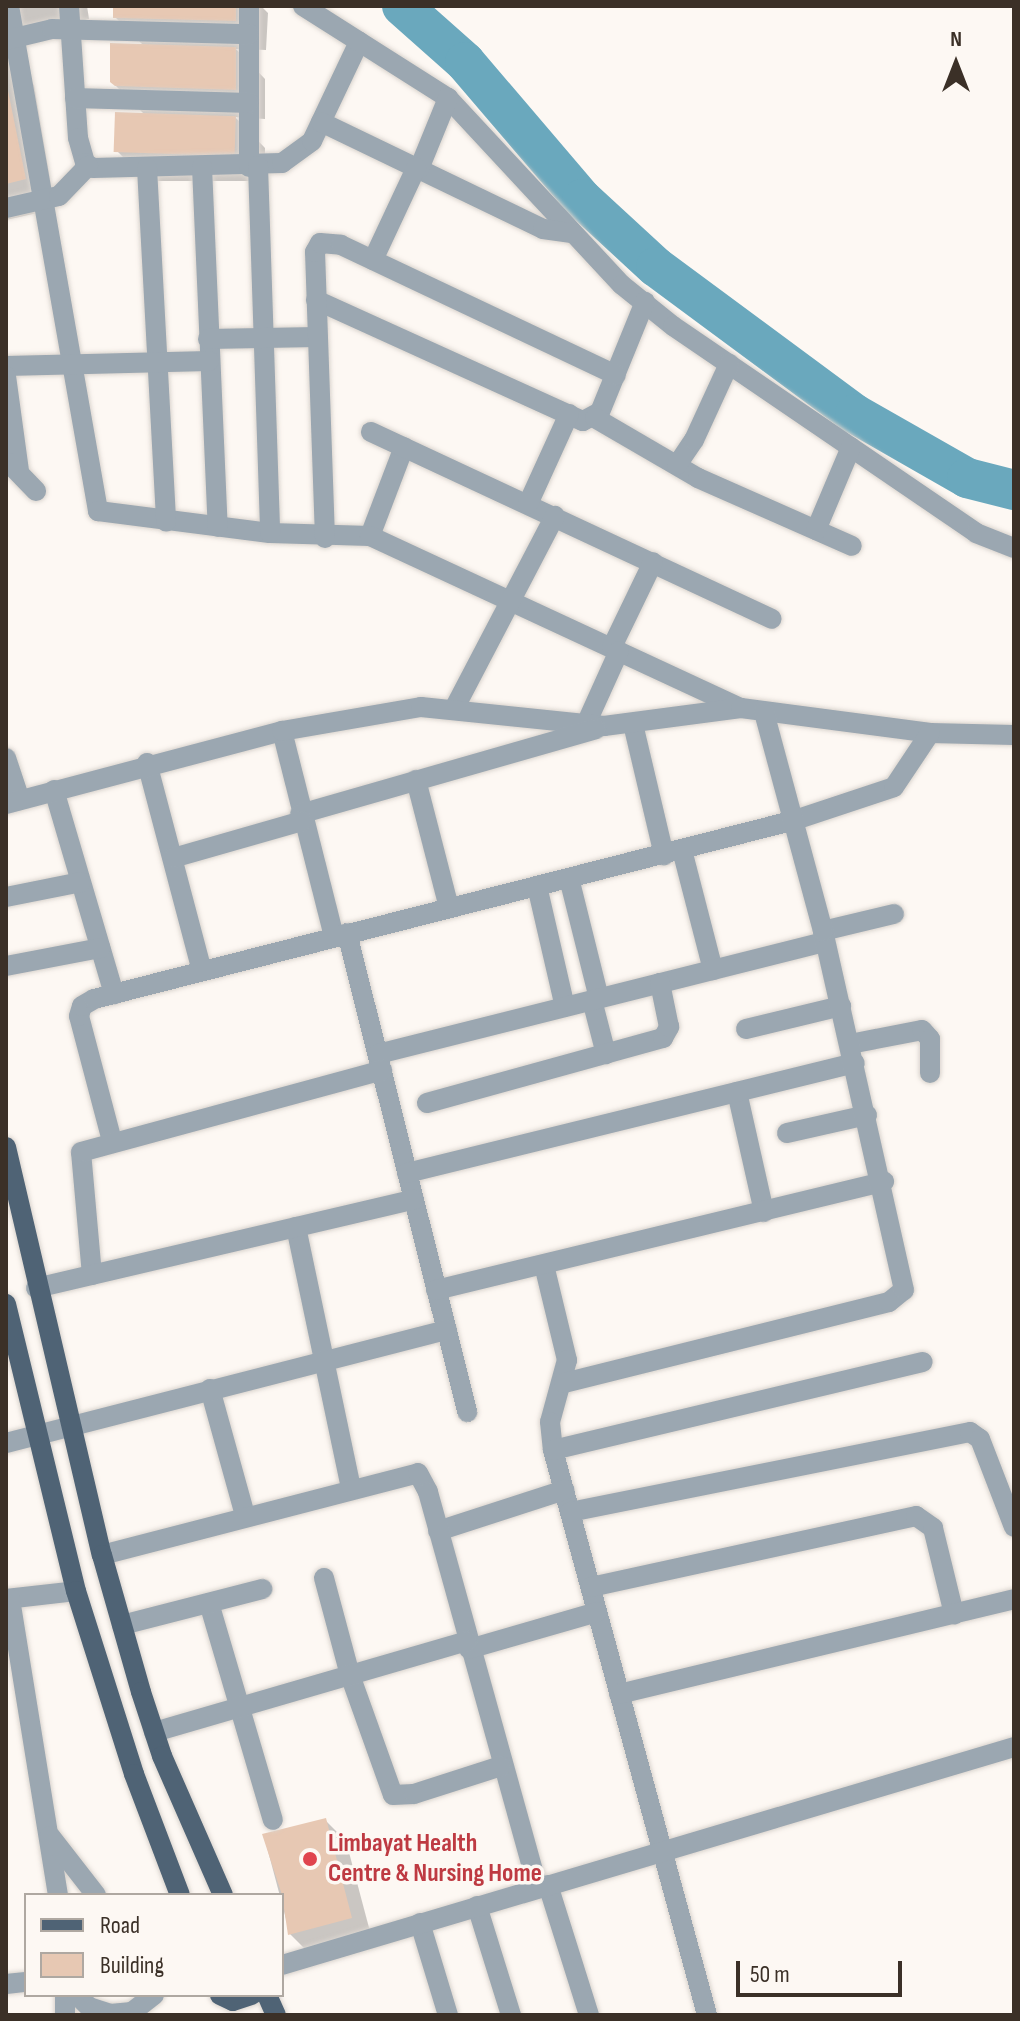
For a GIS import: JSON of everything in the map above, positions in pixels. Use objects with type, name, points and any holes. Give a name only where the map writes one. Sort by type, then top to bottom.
[{"type":"main road","points":[[6,1147],[36,1288],[122,1625],[154,1732],[222,1893]]},
{"type":"main road","points":[[6,1304],[14,1377],[38,1435],[76,1591],[134,1774],[179,1893]]},
{"type":"main road","points":[[227,1997],[241,2001],[248,1997]]},
{"type":"street","points":[[9,6],[10,39],[44,202],[94,506],[105,514],[325,538],[370,536],[741,708],[930,733],[1014,735]]},
{"type":"street","points":[[69,6],[78,138],[88,166]]},
{"type":"street","points":[[249,6],[249,103],[266,338],[270,533]]},
{"type":"street","points":[[303,6],[448,98],[492,140],[572,233],[645,302],[729,364],[976,533],[1014,548]]},
{"type":"street","points":[[10,39],[70,30],[249,34]]},
{"type":"street","points":[[88,166],[254,167],[297,155],[321,122],[359,42]]},
{"type":"street","points":[[75,98],[249,103]]},
{"type":"street","points":[[373,260],[418,169],[448,98]]},
{"type":"street","points":[[321,122],[543,229],[572,233]]},
{"type":"street","points":[[6,208],[44,202],[68,189],[88,166]]},
{"type":"street","points":[[202,167],[218,527]]},
{"type":"street","points":[[147,168],[166,521]]},
{"type":"street","points":[[325,538],[315,252],[320,243],[341,245],[616,375]]},
{"type":"street","points":[[316,300],[583,421],[595,418],[677,465],[852,546]]},
{"type":"street","points":[[595,418],[645,302]]},
{"type":"street","points":[[208,339],[317,337]]},
{"type":"street","points":[[6,366],[72,369],[209,361]]},
{"type":"street","points":[[677,465],[694,440],[729,364]]},
{"type":"street","points":[[6,376],[13,466],[36,491]]},
{"type":"street","points":[[528,504],[569,414]]},
{"type":"street","points":[[371,432],[772,619]]},
{"type":"street","points":[[370,536],[404,447]]},
{"type":"street","points":[[816,530],[851,447]]},
{"type":"street","points":[[454,709],[555,516]]},
{"type":"street","points":[[595,725],[615,649],[653,562]]},
{"type":"street","points":[[6,758],[13,802],[147,763],[282,731],[381,712],[454,709],[595,725],[633,724],[741,708]]},
{"type":"street","points":[[564,1383],[900,1297],[905,1284],[884,1182],[824,936],[764,712]]},
{"type":"street","points":[[633,724],[713,970]]},
{"type":"street","points":[[173,858],[595,725]]},
{"type":"street","points":[[282,731],[301,817],[380,1062],[467,1412]]},
{"type":"street","points":[[112,1141],[79,1016],[82,1006],[114,994],[341,934],[795,820],[894,787],[930,733]]},
{"type":"street","points":[[147,763],[202,971]]},
{"type":"street","points":[[416,780],[449,908]]},
{"type":"street","points":[[54,790],[114,994]]},
{"type":"street","points":[[569,878],[606,1054]]},
{"type":"street","points":[[6,897],[81,882]]},
{"type":"street","points":[[537,886],[565,1007]]},
{"type":"street","points":[[92,1275],[78,1161],[88,1147],[565,1007],[713,970],[894,914]]},
{"type":"street","points":[[6,966],[100,948]]},
{"type":"street","points":[[427,1103],[606,1054],[667,1033],[660,983]]},
{"type":"street","points":[[746,1029],[841,1006]]},
{"type":"street","points":[[407,1173],[737,1092],[922,1030],[930,1039],[930,1073]]},
{"type":"street","points":[[737,1092],[764,1212]]},
{"type":"street","points":[[787,1133],[867,1115]]},
{"type":"street","points":[[436,1290],[884,1182]]},
{"type":"street","points":[[36,1288],[414,1199]]},
{"type":"street","points":[[296,1227],[327,1358],[351,1487]]},
{"type":"street","points":[[544,1265],[567,1360],[564,1383],[550,1422],[553,1450],[707,2015]]},
{"type":"street","points":[[6,1443],[327,1358],[447,1330]]},
{"type":"street","points":[[553,1450],[923,1362]]},
{"type":"street","points":[[210,1389],[245,1515]]},
{"type":"street","points":[[570,1512],[970,1432],[980,1439],[1014,1527]]},
{"type":"street","points":[[102,1555],[351,1487],[418,1473],[438,1531],[501,1766],[589,2015]]},
{"type":"street","points":[[438,1531],[564,1490]]},
{"type":"street","points":[[591,1587],[916,1516],[933,1528],[954,1614]]},
{"type":"street","points":[[324,1578],[350,1675],[393,1795],[402,1797],[501,1766]]},
{"type":"street","points":[[122,1625],[262,1589]]},
{"type":"street","points":[[58,1893],[8,1599],[76,1591]]},
{"type":"street","points":[[619,1694],[1014,1599]]},
{"type":"street","points":[[209,1603],[237,1708],[273,1820]]},
{"type":"street","points":[[154,1732],[350,1675],[597,1612]]},
{"type":"street","points":[[284,1964],[1014,1747]]},
{"type":"street","points":[[48,1833],[94,1893]]},
{"type":"street","points":[[477,1906],[511,2015]]},
{"type":"street","points":[[420,1923],[448,2015]]},
{"type":"street","points":[[79,1997],[89,2007],[110,2014],[132,2013],[152,1997]]},
{"type":"building","points":[[113,6],[236,6],[236,21],[113,18]]},
{"type":"building","points":[[110,43],[236,47],[236,90],[115,86],[110,82]]},
{"type":"building","points":[[6,81],[26,179],[6,184]]},
{"type":"building","points":[[115,112],[236,116],[235,156],[114,152]]},
{"type":"building","points":[[326,1818],[352,1918],[288,1935],[284,1893],[281,1893],[262,1834]]},
{"type":"waterway","points":[[402,6],[465,62],[582,199],[656,267],[855,414],[967,478],[1014,490]]},
{"type":"place","name":"Limbayat Health Centre & Nursing Home","points":[[310,1859]]}]
